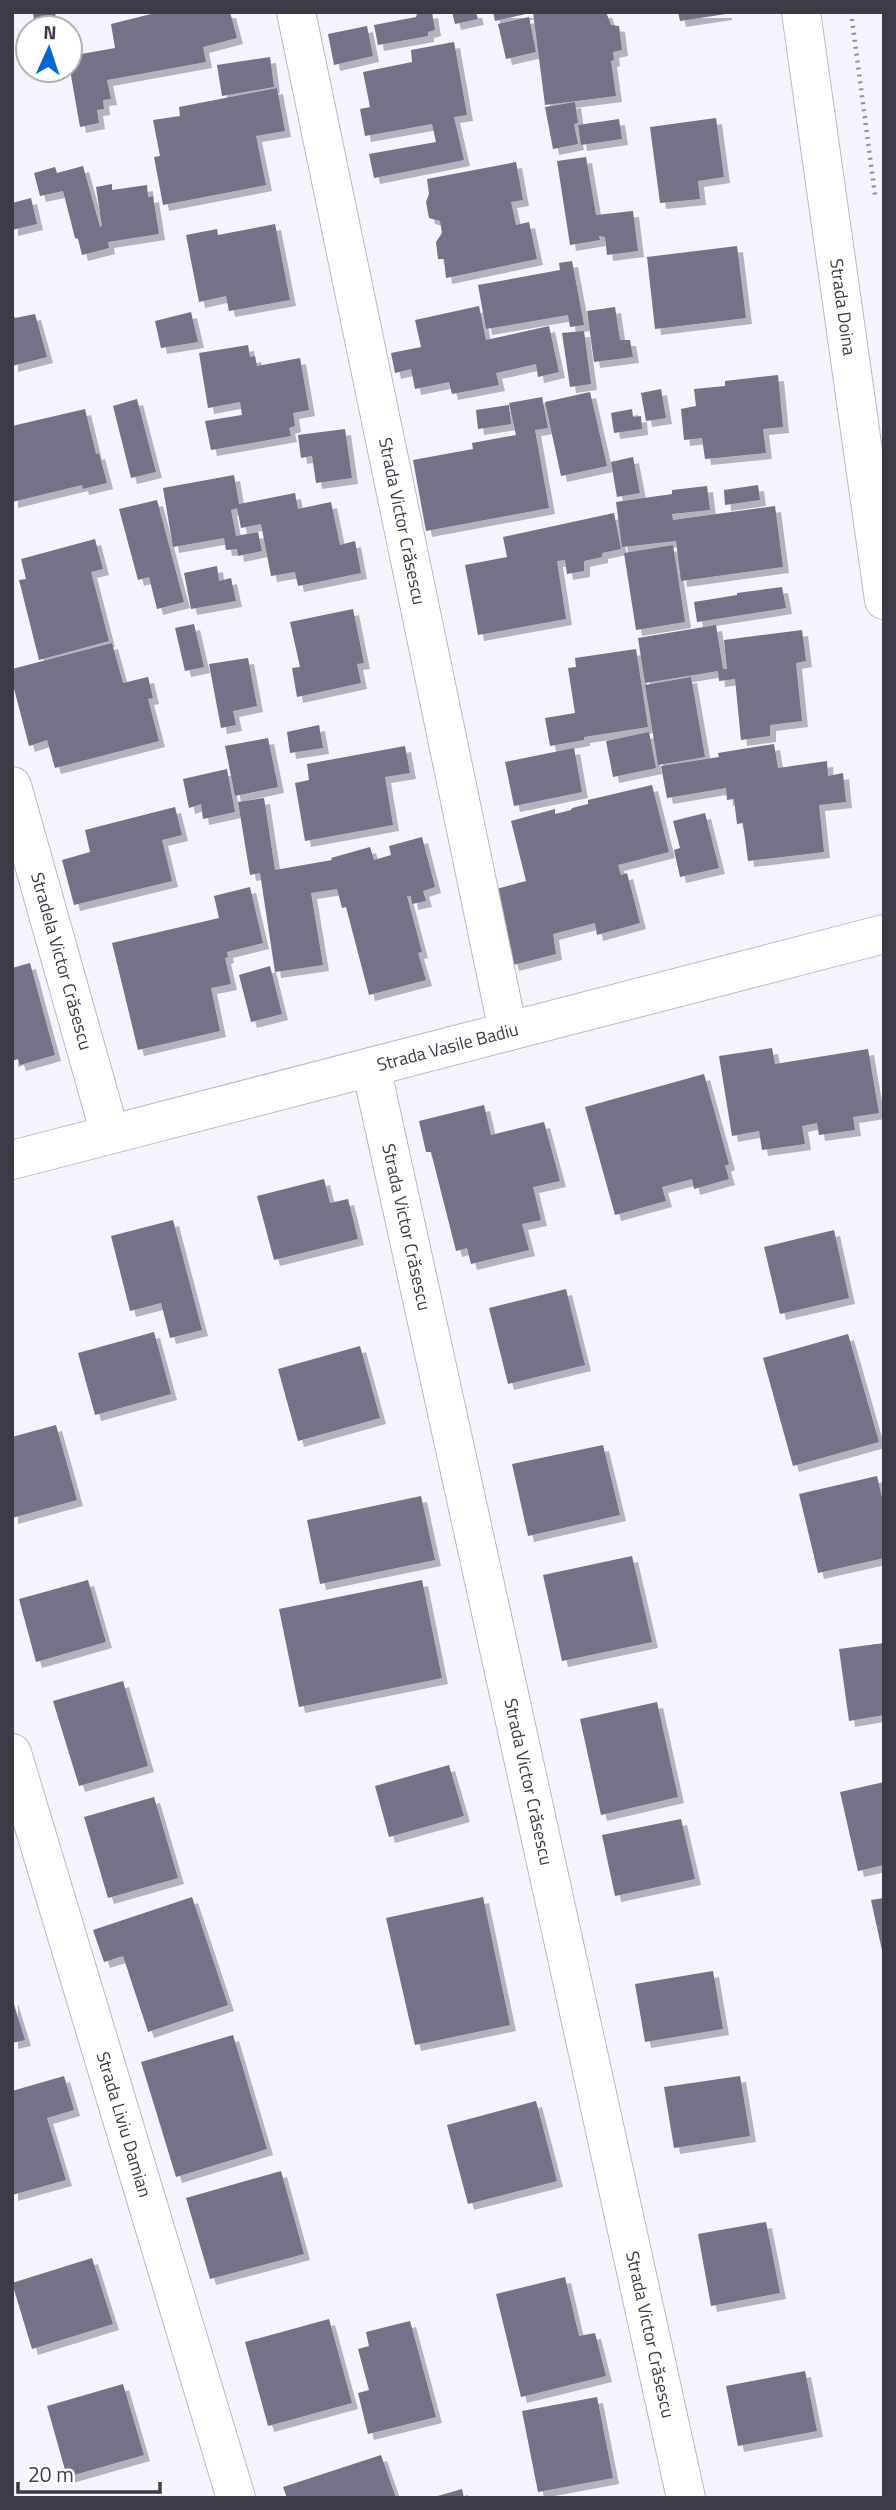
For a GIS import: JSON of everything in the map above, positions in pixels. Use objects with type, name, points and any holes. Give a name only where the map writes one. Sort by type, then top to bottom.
[{"type":"street","name":"Strada Victor Crăsescu","points":[[296,12],[508,1031]]},
{"type":"street","name":"Strada Doina","points":[[801,12],[884,600]]},
{"type":"street","name":"Stradela Victor Crăsescu","points":[[12,786],[110,1134]]},
{"type":"street","name":"Strada Vasile Badiu","points":[[12,1160],[884,934]]},
{"type":"street","name":"Strada Victor Crăsescu","points":[[371,1067],[686,2498]]},
{"type":"street","name":"Strada Liviu Damian","points":[[12,1753],[236,2498]]},
{"type":"path","points":[[851,12],[875,198]]},
{"type":"building","points":[[33,12],[55,14],[33,14]]},
{"type":"building","points":[[159,12],[230,12],[237,38],[203,47],[206,62],[107,80],[111,99],[103,100],[104,109],[97,110],[99,123],[80,127],[72,84],[84,84],[84,54],[115,48],[111,24]]},
{"type":"building","points":[[432,12],[435,30],[428,32],[428,36],[378,45],[374,25]]},
{"type":"building","points":[[452,12],[476,12],[478,19],[455,24]]},
{"type":"building","points":[[493,12],[530,12],[530,13],[495,21]]},
{"type":"building","points":[[533,12],[606,12],[611,25],[619,26],[622,50],[613,52],[614,60],[611,61],[616,96],[545,105]]},
{"type":"building","points":[[678,12],[726,12],[726,14],[680,21]]},
{"type":"building","points":[[529,17],[536,52],[506,59],[498,24]]},
{"type":"building","points":[[367,26],[373,56],[334,65],[328,34]]},
{"type":"building","points":[[454,42],[467,115],[454,117],[464,160],[374,178],[369,154],[436,142],[432,124],[365,136],[360,109],[370,107],[363,72],[412,62],[411,50]]},
{"type":"building","points":[[270,57],[274,87],[222,96],[217,65]]},
{"type":"building","points":[[277,88],[285,131],[256,136],[266,185],[163,205],[154,157],[160,156],[153,120],[180,116],[179,107]]},
{"type":"building","points":[[575,102],[578,123],[574,124],[578,144],[553,149],[545,107]]},
{"type":"building","points":[[716,118],[724,177],[698,181],[700,199],[660,203],[650,127]]},
{"type":"building","points":[[619,119],[622,139],[581,145],[578,125]]},
{"type":"building","points":[[586,157],[596,215],[633,211],[638,251],[607,255],[605,237],[599,236],[600,240],[570,245],[557,161]]},
{"type":"building","points":[[516,162],[523,200],[511,202],[516,225],[529,222],[537,259],[446,278],[444,259],[438,259],[436,242],[442,233],[440,221],[429,218],[426,202],[429,194],[427,179]]},
{"type":"building","points":[[83,166],[100,227],[96,187],[112,184],[112,190],[147,185],[148,197],[153,196],[159,234],[108,242],[109,248],[82,255],[63,191],[40,196],[34,173],[55,167],[57,173]]},
{"type":"building","points":[[31,198],[37,224],[12,230],[12,203]]},
{"type":"building","points":[[275,224],[290,300],[229,311],[226,296],[199,302],[186,235],[217,229],[218,235]]},
{"type":"building","points":[[737,246],[746,318],[655,329],[647,257]]},
{"type":"building","points":[[572,261],[584,325],[570,327],[568,315],[486,329],[478,285],[560,270],[559,263]]},
{"type":"building","points":[[479,306],[486,340],[549,326],[559,372],[538,377],[536,364],[496,373],[499,385],[452,394],[449,382],[415,389],[411,369],[395,373],[391,353],[421,347],[415,320]]},
{"type":"building","points":[[615,307],[620,340],[630,340],[633,357],[594,362],[587,311]]},
{"type":"building","points":[[12,312],[15,318],[35,314],[47,357],[12,366]]},
{"type":"building","points":[[191,312],[198,342],[161,348],[155,321]]},
{"type":"building","points":[[584,331],[591,384],[570,387],[562,333]]},
{"type":"building","points":[[248,345],[250,357],[255,356],[257,366],[300,358],[309,410],[293,413],[295,426],[289,428],[291,436],[211,450],[205,421],[242,415],[240,402],[208,408],[199,353]]},
{"type":"building","points":[[778,375],[783,427],[763,429],[766,453],[705,459],[702,438],[684,440],[681,409],[696,406],[694,389],[725,386],[725,381]]},
{"type":"building","points":[[661,389],[666,418],[646,421],[641,393]]},
{"type":"building","points":[[590,392],[607,466],[561,476],[545,402]]},
{"type":"building","points":[[542,397],[548,428],[535,430],[549,508],[426,531],[413,460],[473,449],[472,443],[516,435],[509,403]]},
{"type":"building","points":[[137,399],[156,472],[131,478],[113,406]]},
{"type":"building","points":[[509,405],[511,424],[478,429],[476,410]]},
{"type":"building","points":[[85,409],[96,454],[99,453],[107,483],[83,489],[82,485],[12,502],[12,426]]},
{"type":"building","points":[[632,409],[633,417],[641,416],[642,429],[614,433],[611,413]]},
{"type":"building","points":[[345,429],[352,478],[316,483],[312,456],[301,458],[298,435]]},
{"type":"building","points":[[633,457],[640,493],[617,497],[611,462]]},
{"type":"building","points":[[234,475],[239,504],[295,493],[298,509],[331,502],[340,545],[355,541],[361,573],[298,586],[295,572],[271,576],[261,524],[241,528],[237,508],[231,510],[236,536],[258,532],[262,551],[238,556],[237,549],[226,550],[224,538],[173,547],[163,488]]},
{"type":"building","points":[[758,485],[760,500],[725,505],[724,490]]},
{"type":"building","points":[[707,486],[710,510],[672,514],[673,520],[775,506],[783,567],[681,581],[676,541],[622,547],[616,502],[672,494],[672,490]]},
{"type":"building","points":[[157,500],[184,602],[157,609],[149,577],[138,580],[119,509]]},
{"type":"building","points":[[614,513],[621,549],[584,561],[584,571],[567,574],[565,560],[557,561],[566,619],[478,635],[465,565],[507,557],[503,537]]},
{"type":"building","points":[[95,539],[103,569],[91,572],[109,641],[39,660],[19,580],[26,579],[21,559]]},
{"type":"building","points":[[673,545],[685,622],[636,630],[624,553]]},
{"type":"building","points":[[217,566],[219,581],[231,578],[236,601],[191,609],[184,573]]},
{"type":"building","points":[[782,587],[786,608],[697,622],[694,602]]},
{"type":"building","points":[[353,609],[364,663],[357,664],[361,683],[297,697],[292,668],[300,667],[290,622]]},
{"type":"building","points":[[194,624],[204,667],[185,671],[175,628]]},
{"type":"building","points":[[716,625],[723,669],[727,669],[724,640],[802,630],[806,661],[796,663],[802,721],[770,725],[770,736],[741,740],[735,679],[719,681],[718,671],[645,683],[638,638]]},
{"type":"building","points":[[112,643],[123,683],[148,677],[153,698],[148,699],[159,741],[55,768],[47,740],[29,746],[12,681],[12,669]]},
{"type":"building","points":[[636,649],[648,727],[584,737],[584,740],[550,746],[545,718],[575,713],[568,668],[576,667],[575,658]]},
{"type":"building","points":[[248,658],[257,706],[233,711],[236,725],[221,728],[209,664]]},
{"type":"building","points":[[691,677],[705,757],[658,765],[645,685]]},
{"type":"building","points":[[319,725],[323,748],[290,753],[287,732]]},
{"type":"building","points":[[649,732],[656,768],[613,777],[606,741]]},
{"type":"building","points":[[268,738],[278,787],[235,796],[225,746]]},
{"type":"building","points":[[774,744],[778,768],[827,761],[828,776],[843,773],[846,802],[819,805],[824,852],[748,861],[743,823],[737,824],[734,799],[727,800],[726,788],[667,798],[661,766],[719,757],[718,753]]},
{"type":"building","points":[[405,746],[410,773],[385,777],[393,825],[305,841],[295,783],[309,780],[307,764]]},
{"type":"building","points":[[574,748],[582,792],[514,806],[505,762]]},
{"type":"building","points":[[227,769],[235,812],[203,819],[201,804],[189,808],[183,779]]},
{"type":"building","points":[[652,785],[669,852],[618,865],[621,875],[627,873],[640,923],[597,935],[595,923],[553,934],[556,954],[513,965],[493,890],[526,881],[511,821],[555,809],[555,814],[571,810],[588,804],[588,800]]},
{"type":"building","points":[[264,798],[275,870],[332,860],[331,858],[370,847],[374,860],[391,855],[389,846],[422,837],[435,887],[423,891],[426,901],[412,904],[411,896],[407,896],[422,952],[418,953],[426,980],[369,995],[346,907],[342,908],[337,889],[311,893],[323,965],[275,972],[260,873],[250,875],[238,802]]},
{"type":"building","points":[[175,807],[182,835],[162,840],[172,881],[74,905],[62,860],[90,852],[85,830]]},
{"type":"building","points":[[705,813],[719,868],[680,877],[674,850],[680,848],[673,821]]},
{"type":"building","points":[[250,887],[263,943],[227,952],[228,957],[225,958],[231,984],[211,988],[220,1031],[138,1050],[112,943],[219,918],[214,896]]},
{"type":"building","points":[[30,963],[55,1055],[20,1065],[18,1059],[12,1061],[12,968]]},
{"type":"building","points":[[270,966],[282,1014],[251,1022],[239,975]]},
{"type":"building","points":[[772,1048],[775,1064],[868,1049],[879,1113],[853,1117],[855,1130],[819,1135],[817,1123],[802,1126],[805,1144],[762,1150],[759,1131],[732,1136],[719,1056]]},
{"type":"building","points":[[704,1074],[729,1164],[725,1166],[729,1179],[694,1189],[692,1179],[662,1187],[666,1201],[615,1215],[585,1107]]},
{"type":"building","points":[[484,1105],[491,1135],[544,1122],[560,1181],[533,1187],[541,1220],[522,1224],[529,1250],[471,1264],[467,1248],[456,1251],[431,1152],[426,1152],[419,1121]]},
{"type":"building","points":[[324,1179],[330,1203],[348,1199],[358,1239],[274,1260],[257,1196]]},
{"type":"building","points":[[173,1220],[202,1330],[170,1338],[161,1303],[130,1311],[111,1236]]},
{"type":"building","points":[[834,1230],[849,1298],[780,1314],[764,1247]]},
{"type":"building","points":[[566,1289],[585,1365],[508,1384],[489,1308]]},
{"type":"building","points":[[154,1332],[171,1394],[95,1415],[78,1353]]},
{"type":"building","points":[[848,1334],[879,1442],[793,1466],[763,1358]]},
{"type":"building","points":[[360,1346],[380,1418],[298,1441],[278,1369]]},
{"type":"building","points":[[56,1425],[77,1500],[12,1518],[12,1437]]},
{"type":"building","points":[[603,1445],[620,1515],[528,1536],[512,1464]]},
{"type":"building","points":[[877,1476],[884,1506],[884,1558],[818,1573],[799,1494]]},
{"type":"building","points":[[421,1496],[435,1560],[320,1584],[307,1520]]},
{"type":"building","points":[[632,1556],[652,1642],[562,1661],[543,1575]]},
{"type":"building","points":[[88,1580],[106,1642],[36,1662],[19,1599]]},
{"type":"building","points":[[422,1580],[442,1678],[299,1707],[279,1609]]},
{"type":"building","points":[[884,1643],[884,1715],[849,1721],[839,1649]]},
{"type":"building","points":[[123,1681],[148,1766],[79,1786],[53,1701]]},
{"type":"building","points":[[657,1702],[678,1797],[601,1815],[580,1719]]},
{"type":"building","points":[[449,1765],[464,1816],[389,1837],[375,1786]]},
{"type":"building","points":[[884,1782],[884,1865],[858,1871],[840,1792]]},
{"type":"building","points":[[154,1797],[178,1878],[108,1898],[84,1817]]},
{"type":"building","points":[[681,1819],[695,1879],[615,1896],[602,1835]]},
{"type":"building","points":[[192,1897],[228,2005],[148,2032],[123,1956],[104,1962],[93,1930]]},
{"type":"building","points":[[483,1897],[510,2025],[415,2045],[386,1918]]},
{"type":"building","points":[[884,1898],[884,1955],[883,1955],[871,1900]]},
{"type":"building","points":[[713,1971],[723,2029],[645,2042],[635,1984]]},
{"type":"building","points":[[12,1998],[25,2040],[12,2043]]},
{"type":"building","points":[[233,2035],[267,2149],[176,2177],[141,2062]]},
{"type":"building","points":[[64,2076],[74,2110],[47,2118],[66,2180],[12,2195],[12,2091]]},
{"type":"building","points":[[740,2076],[750,2136],[674,2148],[664,2087]]},
{"type":"building","points":[[536,2101],[557,2181],[468,2204],[447,2125]]},
{"type":"building","points":[[281,2171],[304,2254],[210,2279],[186,2198]]},
{"type":"building","points":[[766,2222],[780,2293],[711,2306],[698,2234]]},
{"type":"building","points":[[92,2258],[113,2324],[32,2349],[12,2283]]},
{"type":"building","points":[[565,2277],[579,2336],[595,2333],[606,2376],[521,2397],[496,2294]]},
{"type":"building","points":[[329,2319],[352,2403],[268,2426],[245,2342]]},
{"type":"building","points":[[410,2321],[436,2417],[368,2434],[358,2393],[369,2390],[358,2349],[369,2346],[366,2332]]},
{"type":"building","points":[[805,2371],[817,2431],[738,2446],[726,2386]]},
{"type":"building","points":[[123,2384],[144,2455],[67,2477],[47,2406]]},
{"type":"building","points":[[597,2397],[613,2478],[538,2492],[522,2411]]},
{"type":"building","points":[[381,2455],[396,2498],[287,2498],[283,2487]]},
{"type":"building","points":[[462,2489],[464,2498],[434,2498],[434,2497]]}]
